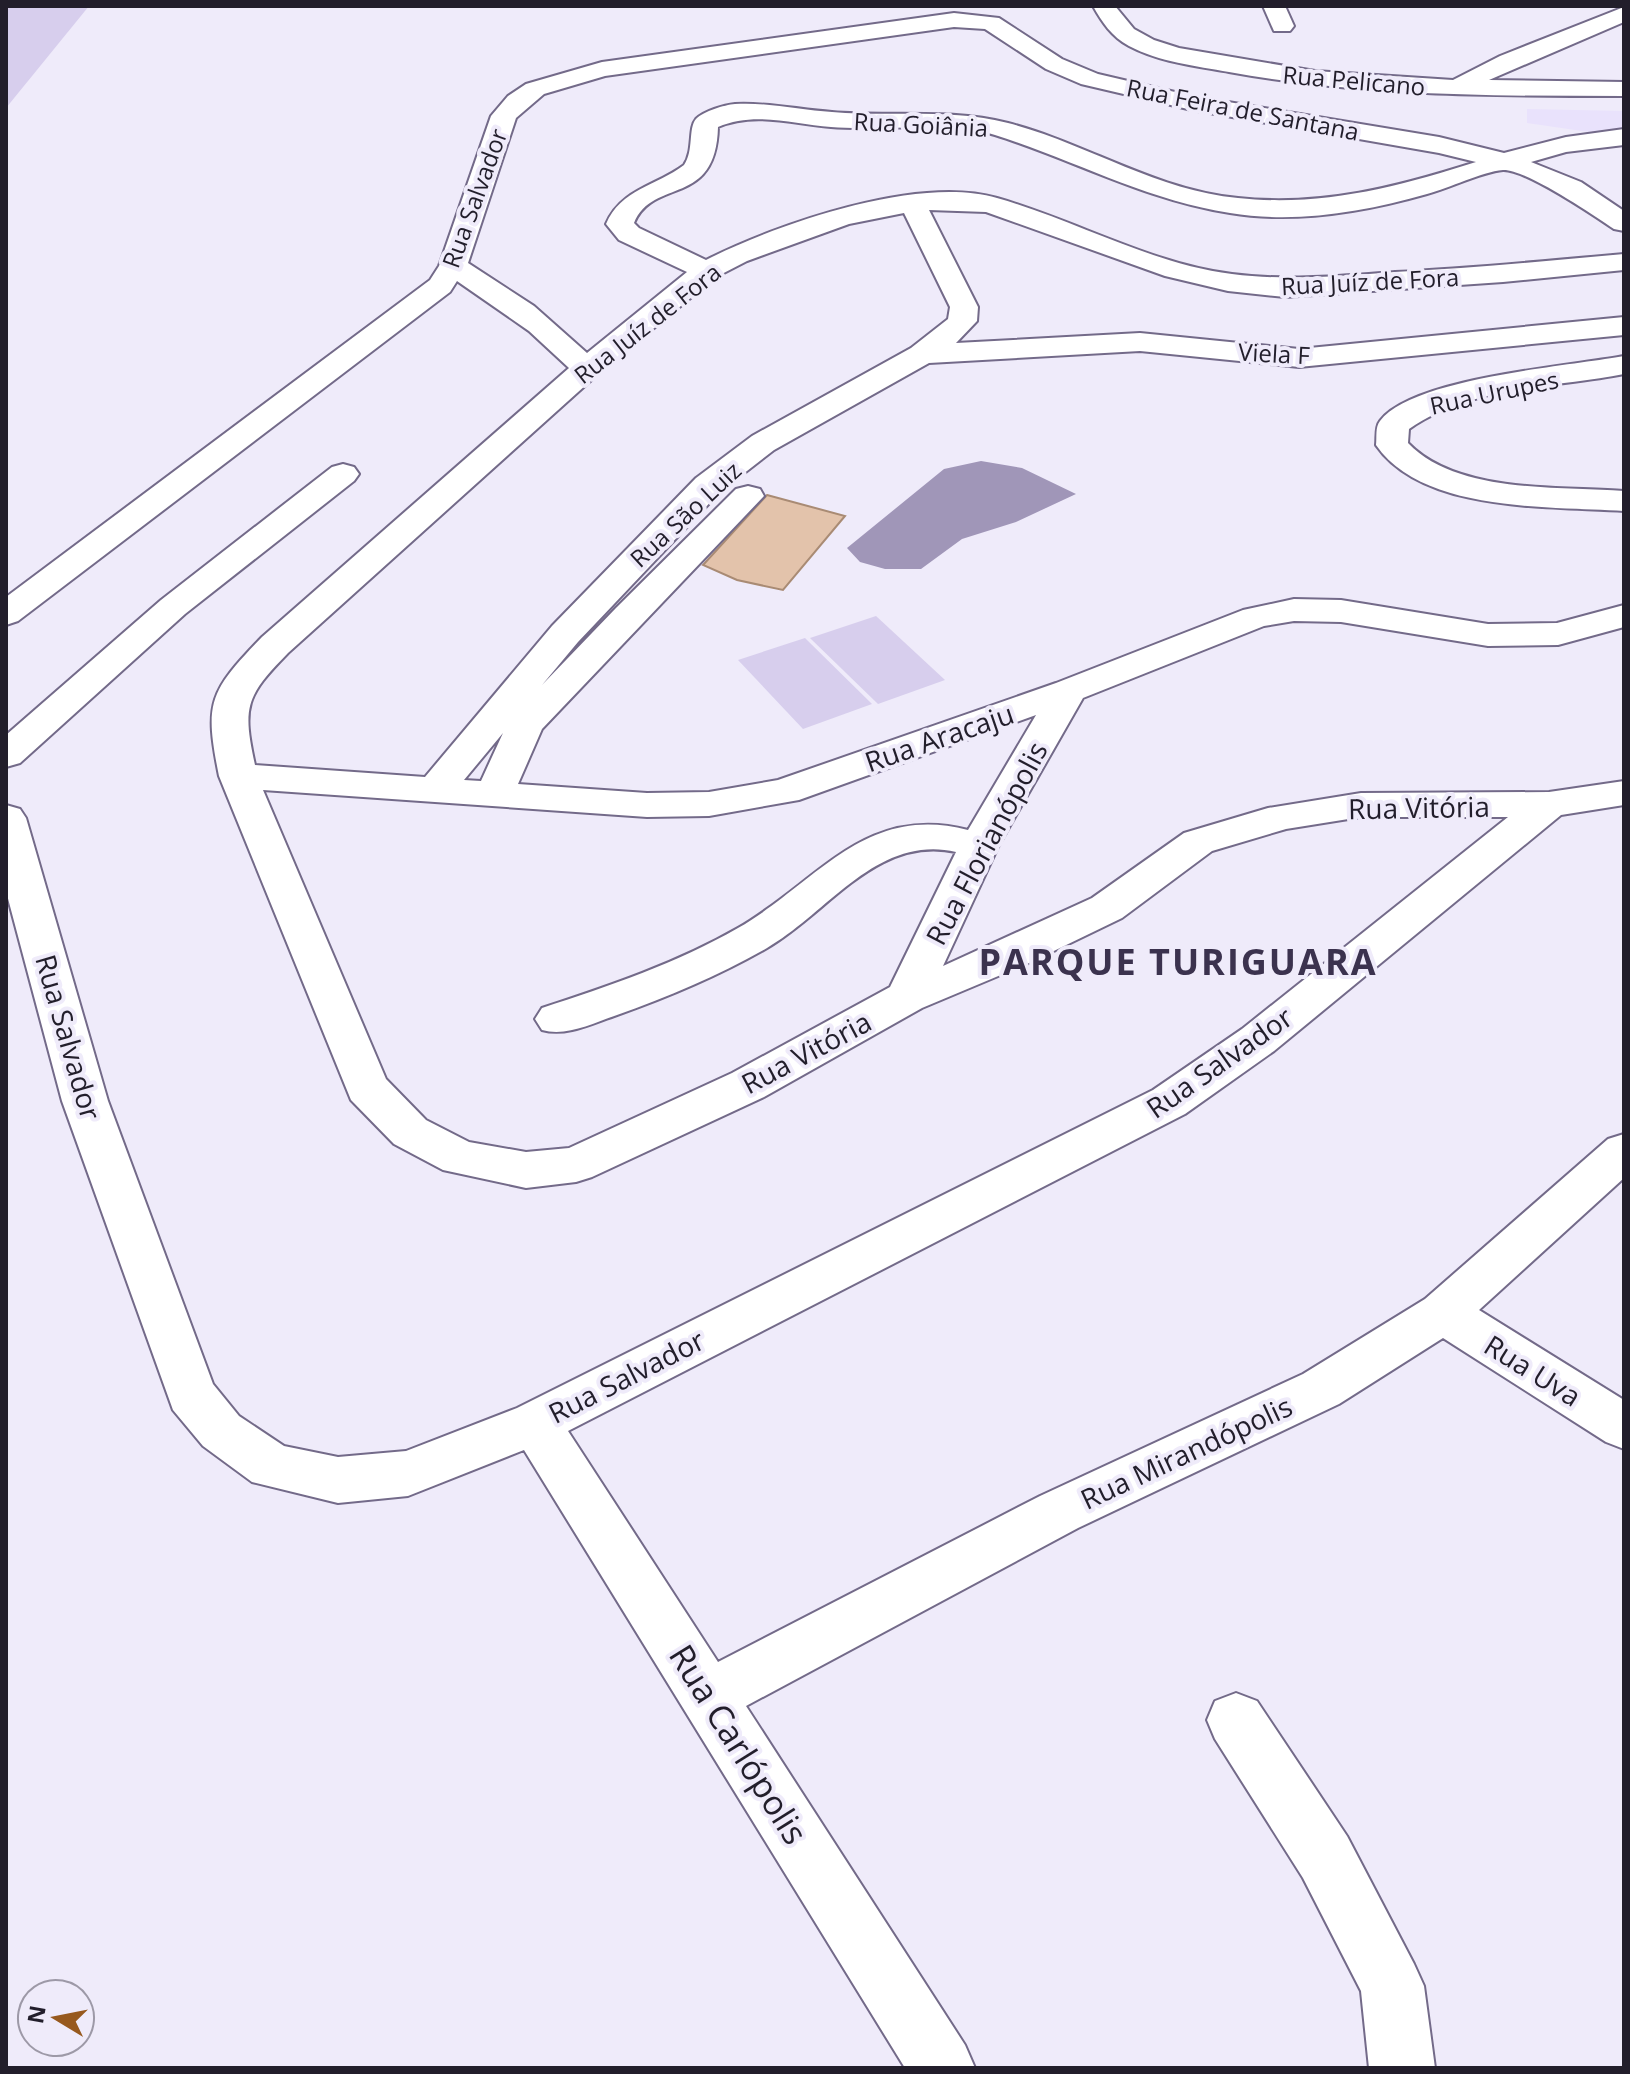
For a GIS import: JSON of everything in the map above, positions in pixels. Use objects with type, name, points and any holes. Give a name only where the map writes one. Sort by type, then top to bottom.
[{"type":"street","points":[[991,23],[1015,6]]},
{"type":"street","name":"Rua Pelicano","points":[[1104,6],[1126,34],[1169,53],[1330,81],[1401,87],[1624,89]]},
{"type":"street","points":[[1455,88],[1508,61],[1618,19]]},
{"type":"street","name":"Rua Salvador","points":[[6,614],[421,304],[440,286],[453,266],[504,116],[517,101],[535,89],[602,69],[926,23],[954,20],[991,23]]},
{"type":"street","name":"Rua Feira de Santana","points":[[991,23],[1054,64],[1090,79],[1192,103],[1439,145],[1508,162]]},
{"type":"street","points":[[582,47],[602,69]]},
{"type":"street","name":"Rua Goiânia","points":[[706,271],[629,234],[620,224],[622,214],[634,203],[691,173],[702,160],[706,123],[731,112],[788,113],[849,121],[978,123],[1003,129],[1171,192],[1216,203],[1266,209],[1312,207],[1388,196],[1508,162]]},
{"type":"street","points":[[1508,162],[1568,145],[1624,137]]},
{"type":"street","points":[[1508,162],[1572,188],[1624,223]]},
{"type":"street","name":"Rua Juíz de Fora","points":[[228,728],[232,698],[250,671],[275,645],[586,369],[706,271],[737,255],[839,218],[913,204],[962,201],[989,204],[1175,270],[1228,282],[1285,288],[1503,274],[1624,262]]},
{"type":"street","name":"Rua São Luiz","points":[[435,790],[565,634],[708,485],[763,443],[922,354],[962,321],[964,307],[913,204]]},
{"type":"street","points":[[453,266],[520,307],[557,337],[586,369]]},
{"type":"street","name":"Viela F","points":[[922,354],[1140,342],[1299,358],[1624,326]]},
{"type":"street","name":"Rua Urupes","points":[[1624,365],[1441,400],[1409,411],[1393,425],[1392,445],[1412,465],[1447,481],[1489,490],[1624,501]]},
{"type":"street","points":[[6,755],[173,607],[343,474]]},
{"type":"street","points":[[494,795],[525,725],[628,615],[748,496]]},
{"type":"street","name":"Rua Aracaju","points":[[238,776],[647,805],[709,804],[785,791],[1069,691],[1255,617],[1294,610],[1341,611],[1488,635],[1558,634],[1624,616]]},
{"type":"street","name":"Rua Florianópolis","points":[[907,997],[979,845],[1069,691]]},
{"type":"street","name":"Rua Vitória","points":[[228,728],[238,776],[367,1088],[410,1132],[459,1158],[526,1170],[576,1165],[748,1085],[907,997],[1014,953],[1107,908],[1198,842],[1282,817],[1361,805],[1549,804],[1624,793]]},
{"type":"street","name":"Rua Salvador","points":[[6,818],[85,1101],[191,1395],[221,1431],[271,1466],[338,1480],[408,1473],[535,1423],[1169,1102],[1258,1040],[1549,804]]},
{"type":"street","points":[[557,1019],[618,1000],[701,966],[769,928],[853,860],[900,840],[937,836],[979,845]]},
{"type":"street","name":"Rua Mirandópolis","points":[[710,1696],[1059,1512],[1321,1389],[1443,1313],[1624,1151]]},
{"type":"street","name":"Rua Uva","points":[[1443,1313],[1624,1427]]},
{"type":"street","name":"Rua Carlópolis","points":[[535,1423],[942,2068]]},
{"type":"street","points":[[1236,1720],[1325,1857],[1392,1986],[1402,2068]]},
{"type":"shaded area","points":[[6,6],[89,6],[6,108]]},
{"type":"shaded area","points":[[1527,109],[1624,111],[1624,132],[1589,132],[1527,123]]},
{"type":"shaded area","points":[[981,461],[1022,468],[1076,494],[1016,522],[962,539],[921,569],[885,569],[860,562],[847,548],[944,469]]},
{"type":"shaded area","points":[[876,616],[945,680],[878,704],[810,638]]},
{"type":"shaded area","points":[[805,638],[872,704],[803,729],[738,660]]},
{"type":"building","points":[[767,495],[845,516],[783,590],[737,580],[703,565]]},
{"type":"district","name":"PARQUE TURIGUARA","points":[[1178,961]]}]
